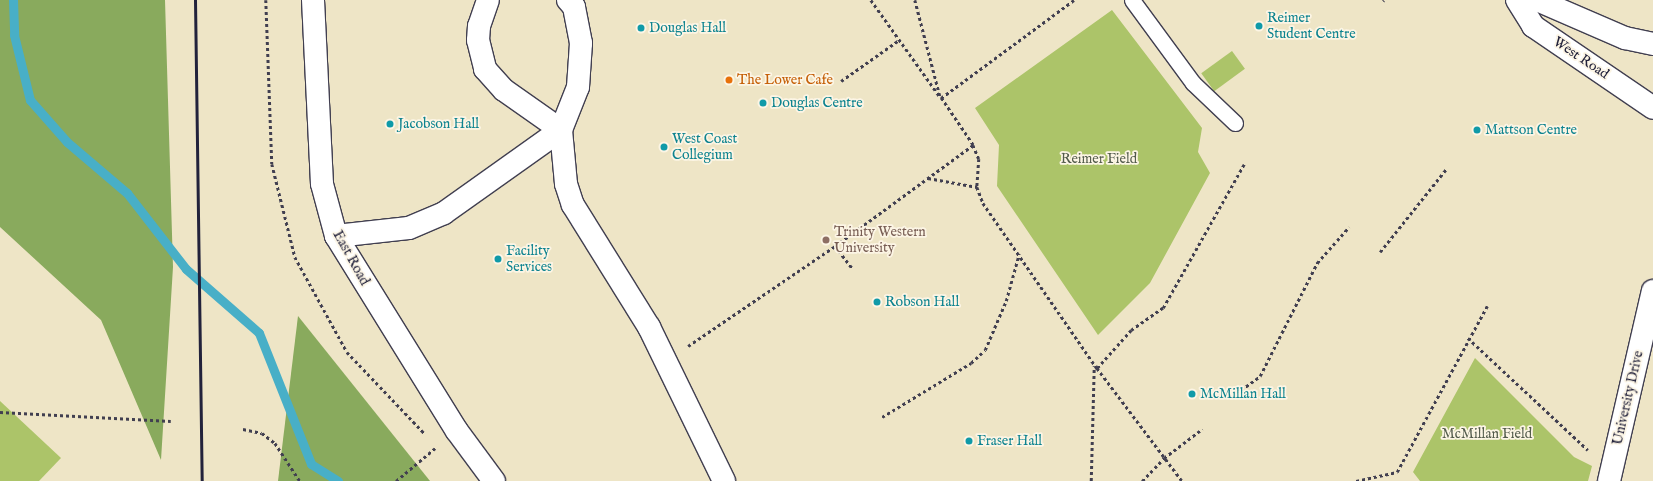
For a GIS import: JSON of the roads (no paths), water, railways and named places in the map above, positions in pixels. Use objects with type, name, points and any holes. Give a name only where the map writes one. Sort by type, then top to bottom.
[{"type":"street","name":"East Road","points":[[313,0],[322,184],[336,236],[457,431],[494,481]]},
{"type":"street","points":[[488,0],[479,26],[478,40],[485,69],[504,90],[561,130]]},
{"type":"street","points":[[568,0],[579,26],[580,66],[574,100],[561,130],[562,162],[573,205],[648,327],[724,481]]},
{"type":"street","name":"West Road","points":[[1517,0],[1533,26],[1653,108]]},
{"type":"street","points":[[1537,0],[1625,38],[1653,44]]},
{"type":"street","points":[[336,236],[410,228],[444,213],[561,130]]},
{"type":"street","name":"University Drive","points":[[1610,474],[1653,291]]},
{"type":"lane","points":[[1132,0],[1194,83],[1235,123]]},
{"type":"waterway","points":[[13,0],[14,35],[30,100],[67,142],[127,193],[186,269],[259,333],[311,464],[338,481]]},
{"type":"railway","points":[[195,0],[202,481]]},
{"type":"place","name":"Reimer Student Centre","points":[[1259,26]]},
{"type":"place","name":"Douglas Hall","points":[[641,28]]},
{"type":"place","name":"The Lower Cafe","points":[[729,80]]},
{"type":"place","name":"Douglas Centre","points":[[763,103]]},
{"type":"place","name":"Jacobson Hall","points":[[390,124]]},
{"type":"place","name":"Mattson Centre","points":[[1477,130]]},
{"type":"place","name":"West Coast Collegium","points":[[664,147]]},
{"type":"place","name":"Trinity Western University","points":[[826,240]]},
{"type":"place","name":"Facility Services","points":[[498,259]]},
{"type":"place","name":"Robson Hall","points":[[877,302]]},
{"type":"place","name":"McMillan Hall","points":[[1192,394]]},
{"type":"place","name":"Fraser Hall","points":[[969,441]]},
{"type":"park label","name":"Reimer Field","points":[[1099,159]]},
{"type":"park label","name":"McMillan Field","points":[[1487,434]]}]
